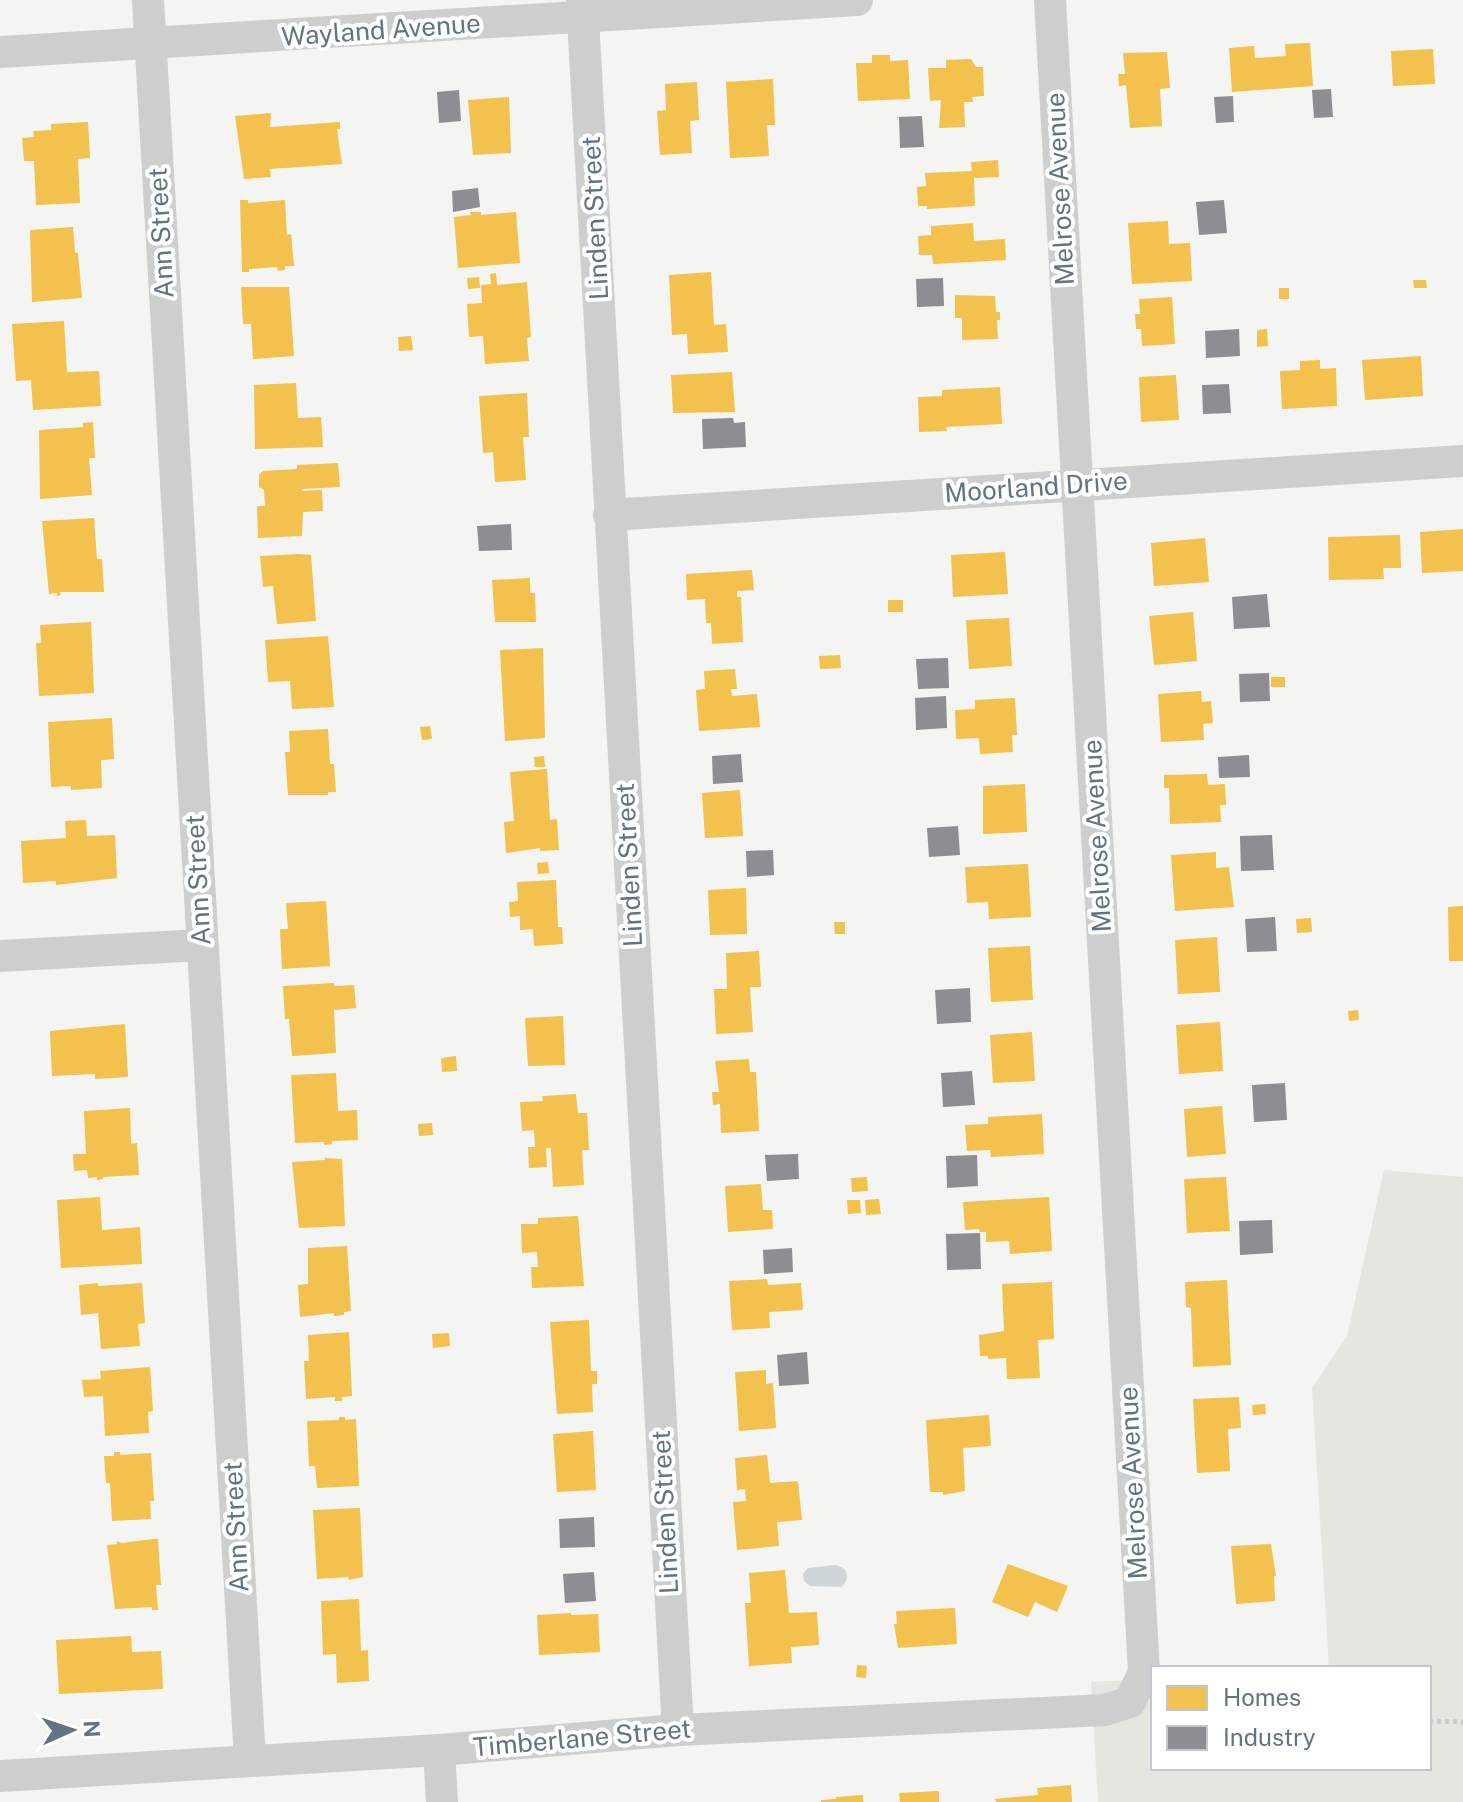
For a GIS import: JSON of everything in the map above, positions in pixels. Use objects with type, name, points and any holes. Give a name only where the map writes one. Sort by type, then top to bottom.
[{"type":"street","name":"Ann Street","points":[[148,0],[250,1760]]},
{"type":"street","name":"Wayland Avenue","points":[[0,52],[151,44],[582,9],[857,0]]},
{"type":"street","name":"Melrose Avenue","points":[[1050,0],[1144,1672]]},
{"type":"street","name":"Linden Street","points":[[582,9],[678,1730]]},
{"type":"street","name":"Moorland Drive","points":[[609,515],[1463,461]]},
{"type":"street","points":[[0,956],[202,945]]},
{"type":"street","name":"Timberlane Street","points":[[0,1776],[439,1750],[678,1730],[1105,1710],[1130,1702],[1144,1672]]},
{"type":"street","points":[[439,1750],[442,1802]]},
{"type":"path","points":[[1431,1721],[1463,1722]]},
{"type":"shaded area","points":[[1384,1170],[1463,1177],[1463,1802],[1098,1802],[1091,1682],[1151,1679],[1151,1770],[1431,1770],[1431,1666],[1329,1666],[1312,1388],[1347,1336]]},
{"type":"shaded area","points":[[835,1565],[847,1574],[841,1587],[810,1586],[804,1581],[803,1574],[808,1568]]},
{"type":"building: Homes","points":[[1310,43],[1313,86],[1232,92],[1229,48],[1254,46],[1255,58],[1286,56],[1285,44]]},
{"type":"building: Homes","points":[[1433,49],[1435,84],[1393,86],[1391,51]]},
{"type":"building: Homes","points":[[1167,52],[1170,88],[1160,89],[1162,126],[1130,128],[1126,85],[1119,86],[1118,74],[1125,74],[1123,53]]},
{"type":"building: Homes","points":[[872,55],[890,55],[890,61],[908,60],[910,99],[858,101],[856,63],[872,63]]},
{"type":"building: Homes","points":[[971,59],[976,67],[983,67],[984,96],[972,97],[973,102],[964,102],[965,127],[939,128],[941,100],[930,101],[928,68],[946,68],[946,60]]},
{"type":"building: Homes","points":[[773,79],[775,125],[767,125],[769,156],[730,158],[726,82]]},
{"type":"building: Homes","points":[[697,82],[699,120],[690,121],[692,153],[660,155],[657,111],[666,110],[665,84]]},
{"type":"building: Homes","points":[[509,97],[511,153],[473,155],[468,100]]},
{"type":"building: Homes","points":[[271,113],[270,127],[340,122],[340,129],[337,129],[342,164],[270,169],[271,177],[244,179],[235,116]]},
{"type":"building: Homes","points":[[88,122],[90,158],[78,159],[80,203],[36,205],[34,161],[24,161],[22,138],[34,137],[33,131],[51,130],[51,124]]},
{"type":"building: Homes","points":[[998,160],[999,177],[974,178],[975,206],[927,209],[927,206],[918,206],[917,187],[926,186],[925,173],[972,171],[971,162]]},
{"type":"building: Homes","points":[[240,200],[248,200],[248,203],[285,200],[287,235],[291,234],[294,266],[285,266],[285,270],[278,271],[277,267],[242,272]]},
{"type":"building: Homes","points":[[470,212],[481,212],[481,215],[516,212],[520,263],[458,268],[454,217],[471,215]]},
{"type":"building: Homes","points":[[1168,221],[1169,244],[1190,243],[1192,281],[1132,284],[1128,223]]},
{"type":"building: Homes","points":[[973,223],[974,241],[1005,239],[1006,260],[933,264],[932,255],[919,255],[918,236],[931,235],[931,226]]},
{"type":"building: Homes","points":[[73,227],[82,298],[32,302],[30,230]]},
{"type":"building: Homes","points":[[711,272],[714,325],[726,324],[728,352],[688,354],[687,334],[672,335],[669,275]]},
{"type":"building: Homes","points":[[496,273],[497,285],[527,282],[531,337],[527,338],[529,361],[485,364],[483,336],[469,337],[467,304],[482,303],[481,285],[491,284],[490,274]]},
{"type":"building: Homes","points":[[479,277],[480,288],[468,289],[467,278]]},
{"type":"building: Homes","points":[[1413,280],[1426,280],[1427,288],[1414,288]]},
{"type":"building: Homes","points":[[241,287],[289,287],[294,356],[253,359],[251,324],[243,324]]},
{"type":"building: Homes","points":[[1279,288],[1289,288],[1289,299],[1279,299]]},
{"type":"building: Homes","points":[[955,295],[995,296],[996,312],[1000,312],[1000,320],[997,320],[998,339],[962,340],[962,318],[955,318]]},
{"type":"building: Homes","points":[[1172,297],[1175,344],[1142,346],[1141,329],[1136,329],[1135,314],[1140,314],[1139,299]]},
{"type":"building: Homes","points":[[64,321],[67,372],[99,371],[101,406],[33,410],[31,380],[16,381],[12,324]]},
{"type":"building: Homes","points":[[1267,329],[1268,346],[1257,347],[1257,330]]},
{"type":"building: Homes","points":[[411,336],[413,350],[399,351],[398,337]]},
{"type":"building: Homes","points":[[1421,356],[1423,396],[1365,400],[1362,360]]},
{"type":"building: Homes","points":[[1320,360],[1320,369],[1336,368],[1337,406],[1282,409],[1280,371],[1300,370],[1300,361]]},
{"type":"building: Homes","points":[[732,372],[735,412],[673,413],[671,375]]},
{"type":"building: Homes","points":[[1176,375],[1179,420],[1141,422],[1139,377]]},
{"type":"building: Homes","points":[[296,383],[298,418],[321,417],[323,447],[255,449],[254,385]]},
{"type":"building: Homes","points":[[1000,387],[1002,424],[919,432],[918,397],[942,396],[942,390]]},
{"type":"building: Homes","points":[[527,393],[529,437],[523,437],[526,480],[495,482],[493,452],[483,453],[479,396]]},
{"type":"building: Homes","points":[[93,422],[95,458],[89,458],[92,495],[40,499],[39,430],[83,427],[83,423]]},
{"type":"building: Homes","points":[[338,463],[340,487],[302,489],[322,490],[323,511],[303,512],[302,536],[258,538],[257,506],[265,506],[264,490],[259,487],[259,475],[263,471]]},
{"type":"building: Homes","points":[[94,518],[97,559],[102,559],[104,592],[49,594],[42,521]]},
{"type":"building: Homes","points":[[1463,529],[1463,571],[1422,573],[1420,532]]},
{"type":"building: Homes","points":[[1400,535],[1401,568],[1383,568],[1384,579],[1329,580],[1328,537]]},
{"type":"building: Homes","points":[[1205,538],[1209,582],[1154,586],[1151,543]]},
{"type":"building: Homes","points":[[1005,552],[1008,594],[953,597],[951,555]]},
{"type":"building: Homes","points":[[311,555],[316,621],[277,624],[273,586],[263,587],[260,556]]},
{"type":"building: Homes","points":[[752,570],[754,590],[737,591],[737,597],[741,597],[743,642],[712,644],[711,623],[706,623],[705,599],[687,600],[686,574]]},
{"type":"building: Homes","points":[[530,578],[530,593],[535,593],[536,622],[495,622],[492,580]]},
{"type":"building: Homes","points":[[888,600],[903,600],[903,612],[888,612]]},
{"type":"building: Homes","points":[[1193,612],[1197,661],[1154,665],[1149,616]]},
{"type":"building: Homes","points":[[1009,618],[1012,666],[969,669],[966,620]]},
{"type":"building: Homes","points":[[91,622],[94,693],[39,696],[36,643],[41,643],[40,625]]},
{"type":"building: Homes","points":[[328,636],[334,707],[292,709],[290,681],[268,682],[265,640]]},
{"type":"building: Homes","points":[[543,648],[545,738],[505,741],[500,650]]},
{"type":"building: Homes","points":[[840,655],[841,668],[820,669],[819,656]]},
{"type":"building: Homes","points":[[735,669],[737,689],[731,689],[732,696],[757,694],[760,727],[699,731],[696,690],[705,689],[704,671]]},
{"type":"building: Homes","points":[[1271,677],[1285,677],[1285,687],[1271,687]]},
{"type":"building: Homes","points":[[1201,691],[1202,702],[1211,701],[1213,723],[1203,724],[1204,740],[1161,742],[1158,694]]},
{"type":"building: Homes","points":[[1015,698],[1017,735],[1012,735],[1013,752],[980,754],[979,738],[956,739],[955,710],[975,709],[975,700]]},
{"type":"building: Homes","points":[[112,718],[114,759],[101,760],[102,788],[71,790],[71,786],[51,787],[48,722]]},
{"type":"building: Homes","points":[[430,726],[432,739],[422,740],[420,727]]},
{"type":"building: Homes","points":[[328,729],[330,764],[334,764],[336,792],[328,792],[328,795],[288,795],[285,752],[290,752],[289,731]]},
{"type":"building: Homes","points":[[544,756],[545,767],[535,767],[534,757]]},
{"type":"building: Homes","points":[[547,769],[550,820],[557,819],[559,850],[540,851],[540,848],[506,853],[504,822],[514,821],[510,772]]},
{"type":"building: Homes","points":[[1207,774],[1208,785],[1225,784],[1226,805],[1220,805],[1221,822],[1170,824],[1169,788],[1164,788],[1164,775]]},
{"type":"building: Homes","points":[[1025,784],[1027,832],[983,834],[983,786]]},
{"type":"building: Homes","points":[[740,790],[743,836],[705,838],[702,793]]},
{"type":"building: Homes","points":[[86,820],[87,836],[115,835],[117,878],[56,885],[56,881],[23,883],[21,841],[66,838],[65,821]]},
{"type":"building: Homes","points":[[1216,852],[1216,868],[1229,867],[1234,907],[1175,911],[1171,855]]},
{"type":"building: Homes","points":[[548,862],[549,873],[538,874],[537,863]]},
{"type":"building: Homes","points":[[1028,864],[1031,917],[989,919],[988,902],[967,903],[965,867]]},
{"type":"building: Homes","points":[[556,880],[558,927],[562,927],[563,944],[534,946],[533,929],[520,930],[520,916],[510,917],[509,902],[518,901],[517,882]]},
{"type":"building: Homes","points":[[746,888],[747,934],[710,935],[708,890]]},
{"type":"building: Homes","points":[[326,901],[330,966],[282,969],[280,929],[288,929],[286,903]]},
{"type":"building: Homes","points":[[1463,906],[1463,961],[1449,961],[1448,907]]},
{"type":"building: Homes","points":[[1311,918],[1312,932],[1297,933],[1296,919]]},
{"type":"building: Homes","points":[[834,922],[845,922],[845,934],[835,934]]},
{"type":"building: Homes","points":[[1217,937],[1220,992],[1178,994],[1175,940]]},
{"type":"building: Homes","points":[[1030,946],[1033,1000],[991,1002],[988,948]]},
{"type":"building: Homes","points":[[759,951],[761,987],[750,987],[753,1032],[716,1034],[714,989],[727,989],[726,953]]},
{"type":"building: Homes","points":[[334,983],[334,986],[354,985],[356,1008],[334,1010],[336,1053],[292,1056],[283,986]]},
{"type":"building: Homes","points":[[1358,1010],[1359,1020],[1349,1021],[1348,1011]]},
{"type":"building: Homes","points":[[563,1016],[565,1065],[528,1066],[525,1018]]},
{"type":"building: Homes","points":[[1220,1022],[1223,1071],[1179,1074],[1176,1025]]},
{"type":"building: Homes","points":[[125,1024],[128,1077],[95,1079],[95,1074],[52,1076],[50,1031]]},
{"type":"building: Homes","points":[[1032,1032],[1035,1081],[993,1083],[990,1035]]},
{"type":"building: Homes","points":[[456,1056],[457,1071],[442,1072],[441,1058]]},
{"type":"building: Homes","points":[[749,1059],[750,1072],[756,1072],[759,1131],[721,1133],[720,1104],[713,1105],[712,1092],[719,1092],[715,1061]]},
{"type":"building: Homes","points":[[336,1073],[338,1111],[357,1110],[358,1140],[332,1141],[332,1144],[324,1145],[324,1142],[295,1143],[291,1075]]},
{"type":"building: Homes","points":[[576,1094],[578,1113],[587,1113],[589,1150],[582,1150],[584,1185],[553,1187],[551,1148],[546,1148],[547,1167],[529,1168],[528,1147],[535,1147],[534,1130],[522,1131],[520,1102],[543,1101],[542,1096]]},
{"type":"building: Homes","points":[[1222,1106],[1226,1154],[1187,1157],[1184,1109]]},
{"type":"building: Homes","points":[[130,1108],[131,1144],[137,1143],[139,1175],[97,1180],[97,1177],[88,1178],[87,1170],[74,1171],[73,1154],[86,1154],[84,1111]]},
{"type":"building: Homes","points":[[1042,1114],[1044,1154],[991,1157],[990,1150],[967,1151],[965,1125],[988,1124],[988,1117]]},
{"type":"building: Homes","points":[[432,1123],[433,1135],[419,1136],[418,1124]]},
{"type":"building: Homes","points":[[342,1159],[345,1226],[299,1228],[292,1162]]},
{"type":"building: Homes","points":[[867,1177],[868,1191],[852,1192],[851,1178]]},
{"type":"building: Homes","points":[[1226,1177],[1230,1231],[1187,1233],[1184,1179]]},
{"type":"building: Homes","points":[[761,1184],[763,1210],[772,1210],[773,1229],[728,1232],[725,1186]]},
{"type":"building: Homes","points":[[100,1197],[102,1230],[140,1227],[142,1264],[61,1268],[57,1200]]},
{"type":"building: Homes","points":[[1049,1197],[1052,1251],[1010,1254],[1009,1241],[986,1242],[986,1232],[965,1230],[963,1202]]},
{"type":"building: Homes","points":[[879,1199],[881,1214],[866,1215],[865,1200]]},
{"type":"building: Homes","points":[[847,1200],[860,1200],[861,1213],[848,1214]]},
{"type":"building: Homes","points":[[578,1216],[584,1286],[532,1288],[531,1267],[538,1267],[537,1252],[522,1253],[521,1224],[538,1224],[538,1218]]},
{"type":"building: Homes","points":[[347,1246],[351,1311],[344,1312],[344,1315],[334,1316],[334,1313],[300,1317],[298,1285],[308,1284],[308,1248]]},
{"type":"building: Homes","points":[[767,1279],[768,1285],[801,1283],[803,1310],[769,1312],[770,1328],[732,1330],[729,1281]]},
{"type":"building: Homes","points":[[1227,1280],[1231,1365],[1193,1367],[1191,1308],[1186,1307],[1185,1282]]},
{"type":"building: Homes","points":[[1052,1282],[1054,1339],[1038,1340],[1040,1378],[1007,1379],[1006,1358],[980,1356],[979,1335],[1004,1331],[1002,1284]]},
{"type":"building: Homes","points":[[98,1283],[98,1286],[142,1283],[145,1323],[138,1324],[140,1346],[101,1349],[98,1313],[81,1315],[79,1285]]},
{"type":"building: Homes","points":[[589,1320],[591,1371],[597,1371],[597,1384],[592,1384],[593,1412],[557,1414],[550,1322]]},
{"type":"building: Homes","points":[[349,1332],[352,1396],[342,1397],[342,1401],[335,1401],[335,1397],[306,1399],[304,1361],[309,1361],[308,1335]]},
{"type":"building: Homes","points":[[449,1333],[450,1346],[433,1348],[432,1334]]},
{"type":"building: Homes","points":[[150,1367],[153,1411],[148,1412],[149,1433],[105,1436],[103,1396],[84,1397],[82,1380],[101,1379],[100,1371]]},
{"type":"building: Homes","points":[[766,1370],[766,1384],[773,1383],[776,1428],[739,1431],[735,1372]]},
{"type":"building: Homes","points":[[1239,1397],[1241,1428],[1228,1429],[1230,1471],[1197,1473],[1193,1399]]},
{"type":"building: Homes","points":[[1265,1404],[1266,1414],[1253,1415],[1252,1405]]},
{"type":"building: Homes","points":[[989,1415],[991,1446],[963,1448],[965,1491],[943,1495],[943,1492],[930,1492],[926,1420]]},
{"type":"building: Homes","points":[[339,1417],[356,1419],[359,1486],[317,1488],[315,1466],[309,1466],[307,1421],[339,1420]]},
{"type":"building: Homes","points":[[593,1431],[596,1490],[557,1492],[553,1434]]},
{"type":"building: Homes","points":[[114,1452],[120,1452],[120,1455],[151,1453],[154,1501],[150,1501],[151,1519],[112,1521],[110,1483],[106,1483],[104,1456],[114,1456]]},
{"type":"building: Homes","points":[[767,1455],[770,1483],[798,1481],[802,1520],[777,1522],[779,1546],[737,1550],[733,1502],[746,1501],[745,1489],[737,1490],[735,1458]]},
{"type":"building: Homes","points":[[360,1508],[363,1577],[317,1579],[313,1510]]},
{"type":"building: Homes","points":[[158,1539],[161,1585],[156,1585],[158,1610],[152,1610],[152,1607],[115,1609],[107,1545],[117,1544],[117,1541]]},
{"type":"building: Homes","points":[[1271,1544],[1276,1576],[1275,1601],[1236,1604],[1231,1546]]},
{"type":"building: Homes","points":[[1008,1564],[1068,1586],[1057,1612],[1035,1602],[1028,1617],[992,1602]]},
{"type":"building: Homes","points":[[785,1570],[789,1613],[817,1612],[819,1645],[791,1647],[792,1663],[749,1666],[745,1603],[751,1603],[749,1573]]},
{"type":"building: Homes","points":[[359,1599],[361,1651],[368,1650],[369,1681],[337,1683],[336,1654],[323,1655],[321,1601]]},
{"type":"building: Homes","points":[[955,1608],[957,1644],[898,1648],[894,1624],[897,1624],[896,1611]]},
{"type":"building: Homes","points":[[598,1614],[600,1652],[539,1655],[537,1615]]},
{"type":"building: Homes","points":[[131,1636],[132,1652],[161,1651],[163,1689],[59,1694],[56,1640]]},
{"type":"building: Homes","points":[[857,1665],[867,1666],[866,1678],[856,1677]]},
{"type":"building: Homes","points":[[1071,1785],[1072,1802],[996,1802],[995,1799],[1038,1795],[1037,1788]]},
{"type":"building: Homes","points":[[939,1791],[939,1802],[900,1802],[899,1793]]},
{"type":"building: Homes","points":[[863,1795],[863,1802],[821,1802],[836,1797]]},
{"type":"building: Industry","points":[[1331,89],[1333,117],[1314,118],[1312,90]]},
{"type":"building: Industry","points":[[459,90],[461,121],[439,123],[437,92]]},
{"type":"building: Industry","points":[[1233,96],[1234,122],[1216,123],[1214,97]]},
{"type":"building: Industry","points":[[922,116],[924,147],[900,148],[899,117]]},
{"type":"building: Industry","points":[[478,188],[480,207],[453,212],[452,191]]},
{"type":"building: Industry","points":[[1224,200],[1227,233],[1199,235],[1196,202]]},
{"type":"building: Industry","points":[[943,278],[944,306],[917,307],[916,279]]},
{"type":"building: Industry","points":[[1239,329],[1240,356],[1206,358],[1205,331]]},
{"type":"building: Industry","points":[[1229,384],[1231,413],[1203,414],[1202,385]]},
{"type":"building: Industry","points":[[733,418],[734,423],[745,422],[746,447],[703,449],[702,419]]},
{"type":"building: Industry","points":[[511,524],[512,550],[479,551],[477,526]]},
{"type":"building: Industry","points":[[1267,594],[1270,627],[1234,629],[1232,597]]},
{"type":"building: Industry","points":[[948,658],[949,688],[918,689],[916,659]]},
{"type":"building: Industry","points":[[1269,673],[1270,701],[1240,702],[1239,674]]},
{"type":"building: Industry","points":[[946,696],[947,728],[916,730],[915,698]]},
{"type":"building: Industry","points":[[741,754],[743,782],[713,784],[712,756]]},
{"type":"building: Industry","points":[[1249,755],[1250,777],[1219,778],[1218,757]]},
{"type":"building: Industry","points":[[958,826],[960,855],[929,857],[927,828]]},
{"type":"building: Industry","points":[[1272,835],[1274,870],[1241,871],[1240,836]]},
{"type":"building: Industry","points":[[773,850],[774,875],[747,877],[746,851]]},
{"type":"building: Industry","points":[[1275,917],[1277,951],[1247,952],[1245,919]]},
{"type":"building: Industry","points":[[970,988],[971,1022],[937,1024],[935,990]]},
{"type":"building: Industry","points":[[972,1071],[975,1105],[943,1107],[941,1073]]},
{"type":"building: Industry","points":[[1285,1083],[1287,1120],[1254,1122],[1252,1085]]},
{"type":"building: Industry","points":[[798,1154],[799,1179],[767,1181],[765,1155]]},
{"type":"building: Industry","points":[[977,1155],[978,1186],[947,1188],[946,1156]]},
{"type":"building: Industry","points":[[1272,1220],[1273,1253],[1240,1255],[1239,1221]]},
{"type":"building: Industry","points":[[980,1233],[981,1269],[947,1270],[946,1234]]},
{"type":"building: Industry","points":[[792,1248],[793,1272],[764,1274],[763,1250]]},
{"type":"building: Industry","points":[[807,1352],[809,1384],[779,1386],[777,1355]]},
{"type":"building: Industry","points":[[594,1517],[595,1547],[560,1548],[559,1519]]},
{"type":"building: Industry","points":[[594,1572],[596,1601],[565,1603],[563,1574]]}]
